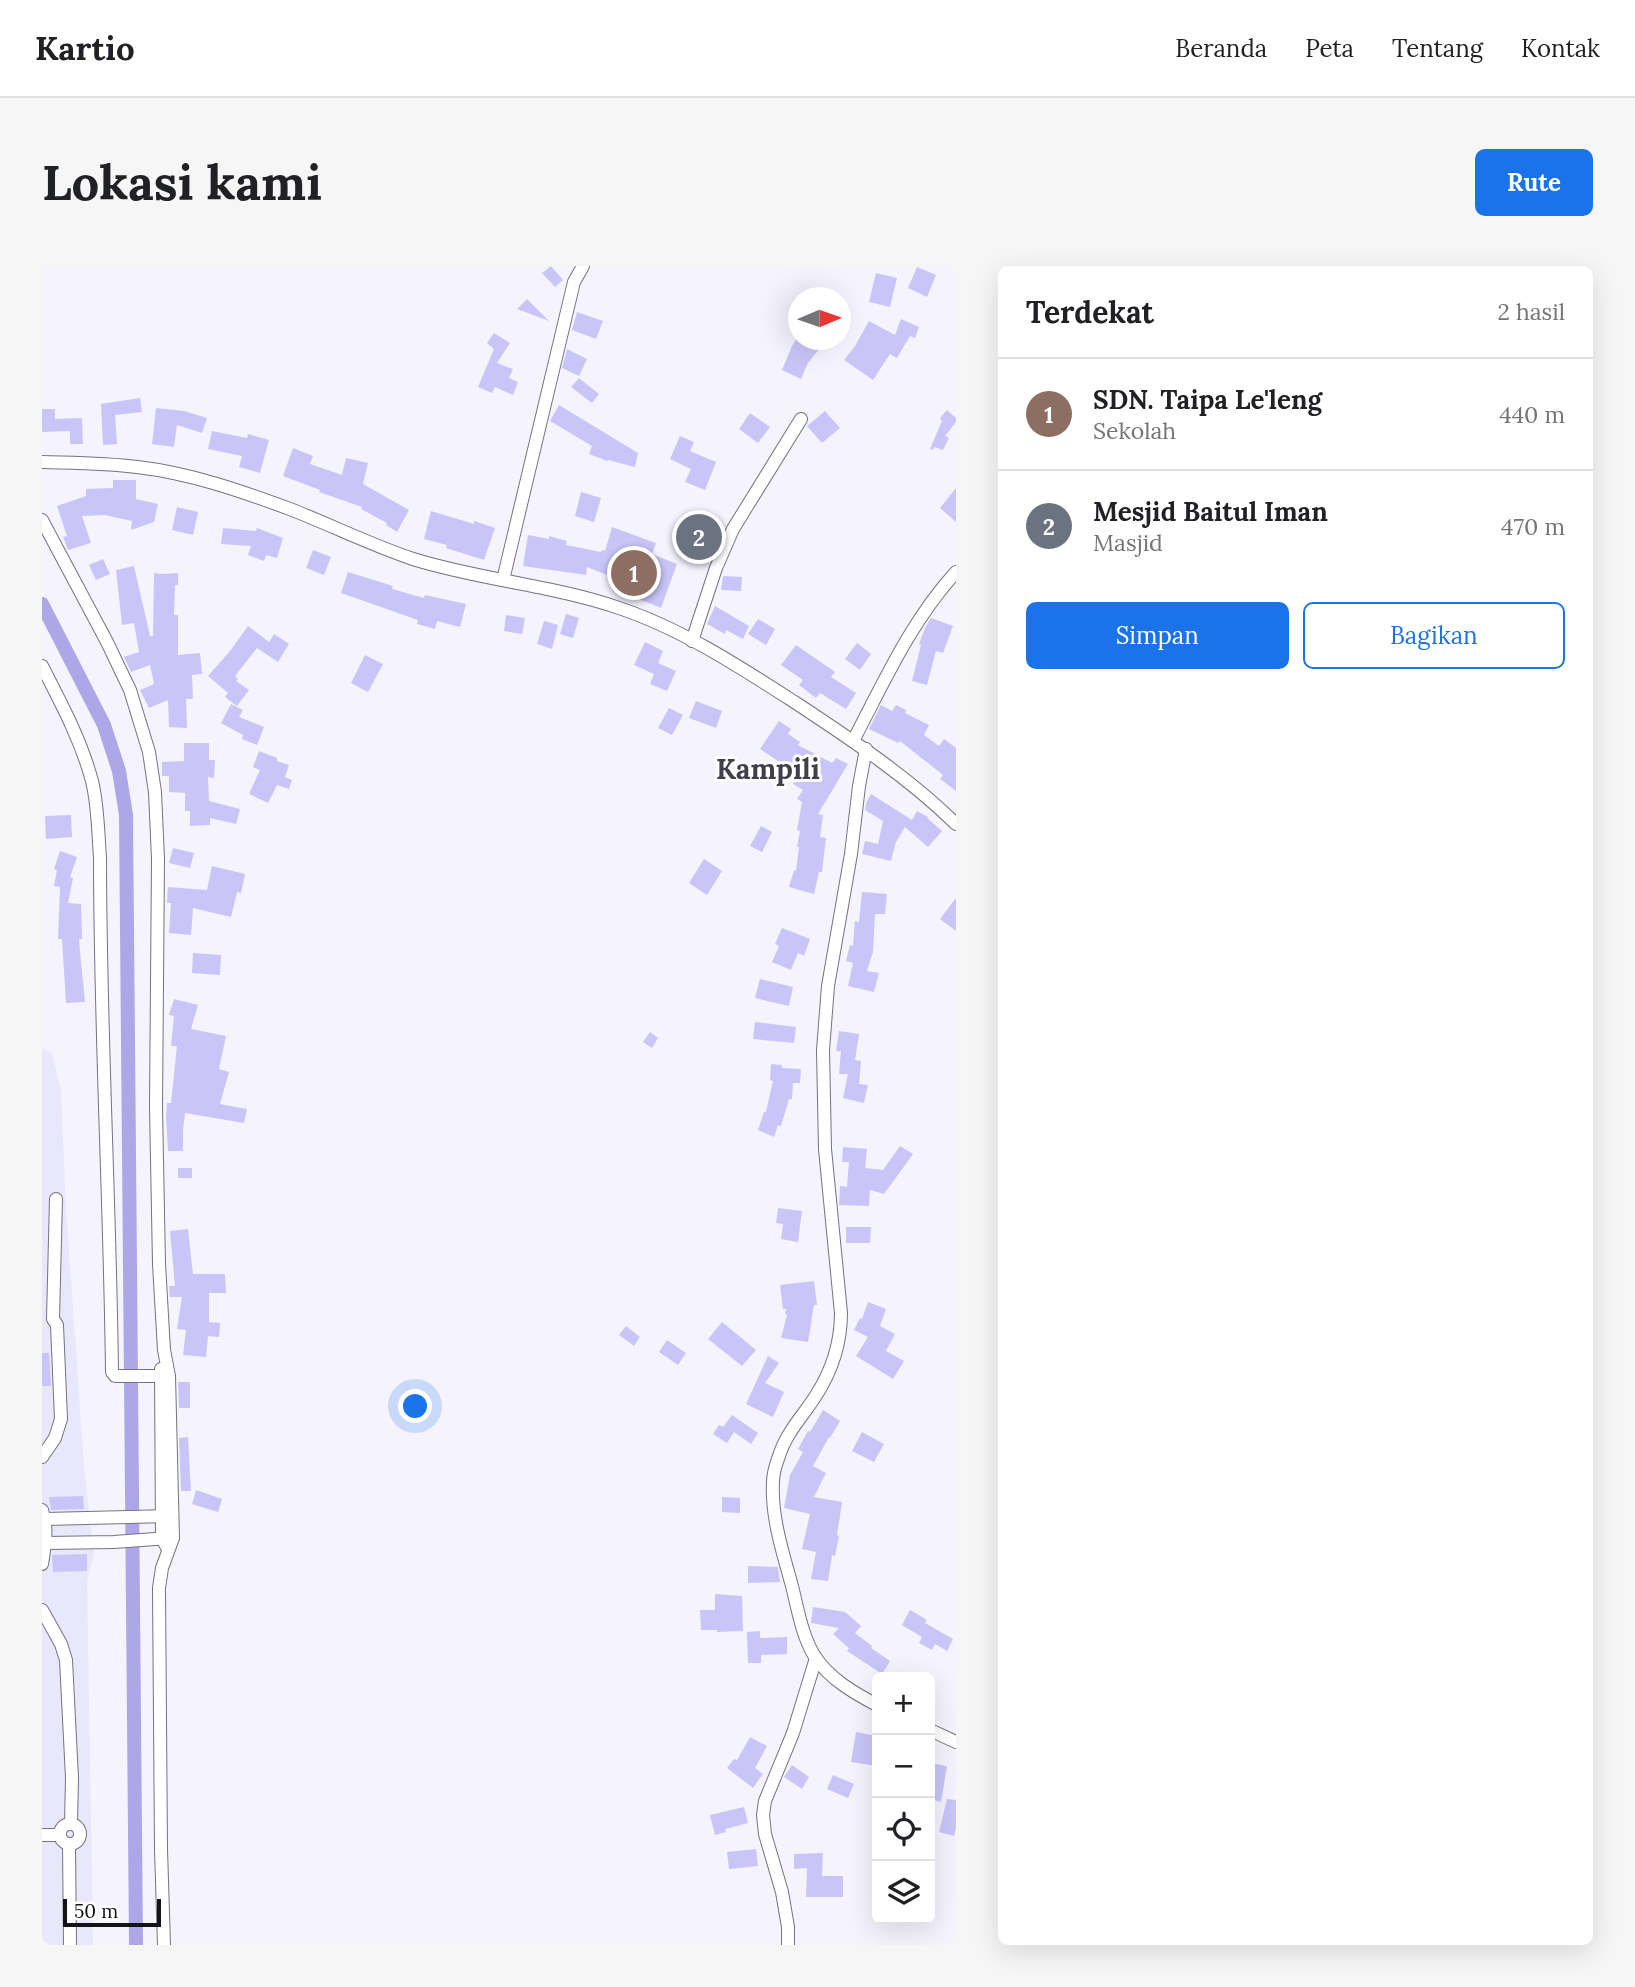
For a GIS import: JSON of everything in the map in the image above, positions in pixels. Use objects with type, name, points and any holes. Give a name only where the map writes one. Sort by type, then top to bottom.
[{"type":"street","points":[[503,580],[574,282],[583,266]]},
{"type":"street","points":[[692,641],[716,568],[733,529],[801,419]]},
{"type":"street","points":[[42,462],[98,463],[180,474],[292,510],[376,546],[415,559],[618,608],[658,623],[752,675],[866,749],[912,784],[956,824]]},
{"type":"street","points":[[42,520],[130,690],[149,752],[155,792],[158,859],[156,1107],[159,1264],[164,1350],[160,1376],[165,1541],[159,1577],[160,1837],[164,1945]]},
{"type":"street","points":[[853,741],[917,622],[956,572]]},
{"type":"street","points":[[42,666],[80,746],[92,783],[97,824],[112,1372],[114,1376],[160,1376]]},
{"type":"street","points":[[866,749],[828,986],[823,1050],[825,1149],[841,1330],[828,1374],[814,1399],[793,1426],[779,1454],[773,1480],[774,1510],[783,1550],[801,1624],[816,1658],[851,1691],[872,1702]]},
{"type":"street","points":[[42,1457],[55,1438],[61,1419],[57,1325],[47,1319],[56,1199]]},
{"type":"street","points":[[42,1564],[46,1543],[43,1514],[116,1518],[163,1516]]},
{"type":"street","points":[[46,1543],[165,1541]]},
{"type":"street","points":[[42,1610],[61,1644],[65,1660],[72,1777],[71,1824]]},
{"type":"street","points":[[788,1945],[782,1892],[765,1834],[763,1815],[765,1801],[793,1733],[816,1658]]},
{"type":"street","points":[[935,1732],[956,1742]]},
{"type":"street","points":[[71,1824],[77,1826],[80,1835],[75,1843],[69,1844],[61,1840],[59,1835],[63,1826],[71,1824]]},
{"type":"street","points":[[42,1835],[59,1835]]},
{"type":"street","points":[[69,1844],[70,1945]]},
{"type":"shaded area","points":[[42,1048],[52,1053],[61,1091],[66,1209],[84,1466],[94,1553],[87,1581],[93,1945],[42,1945]]},
{"type":"building","points":[[551,266],[563,280],[555,287],[542,273]]},
{"type":"building","points":[[917,267],[936,275],[927,297],[908,288]]},
{"type":"building","points":[[876,273],[897,278],[890,307],[869,302]]},
{"type":"building","points":[[527,299],[549,321],[517,309]]},
{"type":"building","points":[[577,312],[603,321],[596,339],[572,330]]},
{"type":"building","points":[[901,319],[919,327],[915,338],[910,336],[897,358],[890,354],[873,380],[844,360],[869,321],[895,335]]},
{"type":"building","points":[[494,333],[510,343],[497,363],[513,369],[509,378],[518,382],[513,395],[495,387],[492,393],[478,387],[494,349],[487,343]]},
{"type":"building","points":[[567,349],[587,359],[579,376],[562,368]]},
{"type":"building","points":[[790,350],[819,350],[808,363],[801,379],[782,370]]},
{"type":"building","points":[[579,378],[599,394],[592,403],[571,387]]},
{"type":"building","points":[[140,398],[142,412],[115,415],[117,444],[103,445],[101,404]]},
{"type":"building","points":[[559,405],[638,453],[635,467],[589,454],[592,446],[550,421]]},
{"type":"building","points":[[156,408],[184,411],[207,418],[202,433],[177,425],[174,447],[152,444]]},
{"type":"building","points":[[42,409],[55,409],[55,419],[82,418],[83,444],[70,444],[70,431],[42,432]]},
{"type":"building","points":[[947,410],[956,418],[956,422],[945,436],[949,438],[943,450],[935,447],[932,450],[930,449],[942,421],[940,418]]},
{"type":"building","points":[[825,411],[840,428],[822,443],[807,426]]},
{"type":"building","points":[[750,413],[770,427],[758,443],[739,429]]},
{"type":"building","points":[[212,431],[247,438],[248,434],[269,440],[260,473],[239,467],[242,456],[208,449]]},
{"type":"building","points":[[680,436],[694,442],[690,451],[716,462],[705,490],[685,482],[691,469],[670,459]]},
{"type":"building","points":[[293,448],[313,456],[310,464],[342,475],[346,458],[368,463],[363,484],[409,510],[397,532],[386,525],[387,523],[361,509],[362,507],[283,476]]},
{"type":"building","points":[[113,480],[136,480],[136,499],[158,504],[154,522],[131,530],[132,521],[105,515],[82,516],[91,543],[68,550],[63,537],[67,536],[57,506],[86,496],[86,489],[113,488]]},
{"type":"building","points":[[956,488],[956,522],[940,508]]},
{"type":"building","points":[[581,492],[601,498],[594,522],[575,516]]},
{"type":"building","points":[[177,507],[198,512],[193,535],[172,530]]},
{"type":"building","points":[[431,511],[495,528],[484,560],[424,539]]},
{"type":"building","points":[[682,520],[716,520],[716,547],[713,554],[682,554]]},
{"type":"building","points":[[612,527],[656,543],[652,554],[677,564],[661,608],[639,599],[643,589],[587,567],[586,575],[523,566],[528,535],[549,539],[549,536],[567,541],[566,545],[601,552],[605,551]]},
{"type":"building","points":[[223,528],[256,531],[257,528],[283,538],[277,558],[266,555],[264,561],[248,555],[251,546],[221,544]]},
{"type":"building","points":[[313,550],[331,557],[324,575],[306,568]]},
{"type":"building","points":[[103,559],[110,574],[96,580],[89,565]]},
{"type":"building","points":[[134,566],[150,636],[153,636],[154,573],[178,573],[174,615],[178,615],[178,655],[200,653],[202,674],[192,675],[193,699],[186,699],[187,728],[169,727],[168,700],[149,708],[140,690],[154,684],[150,665],[131,672],[124,657],[139,652],[134,623],[122,625],[116,570]]},
{"type":"building","points":[[348,572],[424,598],[425,595],[466,604],[460,627],[437,621],[435,629],[417,624],[418,620],[341,593]]},
{"type":"building","points":[[723,576],[742,577],[741,591],[721,590]]},
{"type":"building","points":[[715,606],[749,626],[743,639],[726,630],[725,634],[707,624]]},
{"type":"building","points":[[566,614],[579,618],[573,638],[560,634]]},
{"type":"building","points":[[506,615],[525,618],[522,634],[504,631]]},
{"type":"building","points":[[931,618],[953,626],[943,653],[936,651],[927,685],[912,681],[921,645],[919,644]]},
{"type":"building","points":[[758,619],[775,629],[766,645],[748,634]]},
{"type":"building","points":[[544,621],[558,625],[552,649],[537,644]]},
{"type":"building","points":[[248,626],[269,642],[274,634],[289,644],[278,662],[257,648],[235,676],[238,679],[236,681],[249,690],[237,706],[225,697],[228,693],[208,676]]},
{"type":"building","points":[[645,642],[663,651],[658,663],[676,671],[667,691],[650,684],[654,674],[634,665]]},
{"type":"building","points":[[857,643],[871,654],[860,670],[845,659]]},
{"type":"building","points":[[796,645],[835,672],[831,677],[856,693],[846,709],[820,693],[816,698],[799,685],[803,680],[781,665]]},
{"type":"building","points":[[365,655],[383,664],[368,692],[351,683]]},
{"type":"building","points":[[696,701],[722,711],[716,728],[689,718]]},
{"type":"building","points":[[231,704],[243,710],[239,717],[264,727],[257,745],[242,739],[243,735],[221,723]]},
{"type":"building","points":[[881,705],[892,711],[896,705],[906,710],[905,713],[929,725],[924,735],[939,746],[944,739],[956,748],[956,791],[940,779],[943,775],[900,741],[898,743],[869,729]]},
{"type":"building","points":[[669,708],[683,715],[672,735],[658,728]]},
{"type":"building","points":[[779,721],[791,729],[788,734],[800,742],[798,745],[832,763],[836,758],[848,764],[818,814],[823,815],[820,837],[826,838],[822,872],[819,872],[814,894],[789,887],[794,870],[796,871],[799,847],[800,831],[797,830],[802,802],[797,799],[803,790],[793,784],[797,777],[787,771],[789,768],[760,749]]},
{"type":"building","points":[[184,743],[209,743],[209,760],[215,760],[214,778],[208,777],[209,801],[240,809],[236,824],[210,818],[210,825],[190,826],[190,811],[185,811],[185,793],[169,792],[169,776],[162,776],[162,762],[184,761]]},
{"type":"building","points":[[259,751],[289,765],[285,777],[292,780],[289,789],[277,785],[268,803],[249,794],[260,770],[253,767]]},
{"type":"building","points":[[871,794],[912,820],[917,811],[928,817],[942,831],[928,847],[905,827],[896,842],[891,861],[862,854],[865,841],[878,844],[883,821],[865,810]]},
{"type":"building","points":[[71,815],[72,837],[46,839],[45,816]]},
{"type":"building","points":[[761,826],[772,832],[762,852],[750,846]]},
{"type":"building","points":[[173,848],[194,853],[190,868],[169,863]]},
{"type":"building","points":[[60,851],[77,857],[70,877],[73,878],[68,903],[81,904],[82,939],[79,939],[85,1002],[66,1003],[62,939],[58,939],[60,887],[54,886],[57,870],[54,869]]},
{"type":"building","points":[[704,859],[722,871],[707,895],[689,883]]},
{"type":"building","points":[[212,866],[245,874],[231,917],[193,908],[191,935],[169,933],[171,903],[167,903],[168,887],[207,890]]},
{"type":"building","points":[[862,892],[887,894],[885,914],[875,914],[873,952],[867,971],[879,973],[874,992],[848,986],[853,963],[846,961],[850,945],[853,946],[855,921],[859,922]]},
{"type":"building","points":[[956,898],[956,931],[940,919]]},
{"type":"building","points":[[782,928],[810,939],[804,956],[798,953],[791,970],[772,962],[779,946],[775,944]]},
{"type":"building","points":[[193,953],[221,955],[220,975],[192,973]]},
{"type":"building","points":[[760,979],[793,987],[789,1006],[755,998]]},
{"type":"building","points":[[174,999],[198,1005],[191,1029],[226,1036],[219,1069],[229,1072],[220,1104],[247,1109],[244,1123],[185,1113],[183,1151],[168,1151],[167,1103],[171,1103],[177,1046],[171,1046],[174,1016],[169,1015]]},
{"type":"building","points":[[755,1022],[796,1027],[794,1043],[753,1039]]},
{"type":"building","points":[[839,1031],[859,1034],[855,1060],[861,1061],[859,1084],[868,1085],[864,1103],[843,1098],[848,1074],[839,1074],[841,1051],[836,1051]]},
{"type":"building","points":[[650,1032],[658,1038],[652,1048],[643,1042]]},
{"type":"building","points":[[771,1064],[782,1065],[782,1068],[801,1069],[800,1083],[793,1083],[792,1099],[789,1099],[781,1126],[778,1125],[774,1137],[758,1130],[766,1112],[773,1081],[770,1080]]},
{"type":"building","points":[[900,1146],[913,1154],[884,1194],[870,1190],[869,1206],[839,1205],[840,1186],[847,1187],[849,1162],[842,1162],[843,1147],[867,1149],[865,1168],[883,1170]]},
{"type":"building","points":[[178,1168],[192,1168],[192,1178],[178,1178]]},
{"type":"building","points":[[778,1208],[802,1211],[798,1242],[781,1239],[783,1224],[776,1223]]},
{"type":"building","points":[[846,1227],[871,1227],[870,1243],[846,1243]]},
{"type":"building","points":[[188,1229],[193,1274],[225,1274],[226,1293],[209,1293],[209,1322],[220,1323],[219,1337],[208,1336],[206,1357],[183,1355],[186,1330],[177,1329],[182,1297],[170,1297],[169,1286],[175,1286],[170,1231]]},
{"type":"building","points":[[814,1281],[817,1305],[814,1305],[808,1342],[781,1338],[787,1315],[786,1309],[783,1309],[780,1285]]},
{"type":"building","points":[[868,1302],[886,1309],[880,1326],[895,1334],[886,1351],[904,1361],[893,1379],[856,1356],[868,1337],[854,1330],[860,1318],[862,1319]]},
{"type":"building","points":[[722,1322],[756,1350],[742,1366],[708,1339]]},
{"type":"building","points":[[626,1326],[640,1337],[634,1346],[619,1335]]},
{"type":"building","points":[[667,1340],[686,1353],[678,1365],[659,1352]]},
{"type":"building","points":[[42,1353],[49,1353],[51,1386],[42,1386]]},
{"type":"building","points":[[768,1356],[779,1363],[765,1383],[784,1392],[773,1417],[746,1404]]},
{"type":"building","points":[[178,1382],[190,1382],[190,1408],[179,1408]]},
{"type":"building","points":[[823,1410],[840,1421],[813,1466],[826,1473],[814,1497],[842,1502],[839,1536],[835,1556],[832,1555],[828,1581],[811,1579],[816,1552],[802,1549],[810,1514],[784,1508],[790,1475],[803,1452],[798,1449]]},
{"type":"building","points":[[732,1415],[758,1433],[751,1444],[734,1432],[727,1443],[713,1434],[719,1425],[723,1427]]},
{"type":"building","points":[[862,1432],[884,1444],[874,1462],[852,1451]]},
{"type":"building","points":[[188,1437],[191,1491],[181,1491],[179,1438]]},
{"type":"building","points":[[196,1490],[222,1499],[218,1512],[192,1504]]},
{"type":"building","points":[[83,1496],[84,1509],[51,1510],[49,1497]]},
{"type":"building","points":[[722,1497],[740,1498],[740,1513],[722,1512]]},
{"type":"building","points":[[87,1554],[87,1571],[53,1572],[52,1555]]},
{"type":"building","points":[[748,1566],[778,1567],[780,1582],[748,1583]]},
{"type":"building","points":[[715,1594],[742,1596],[743,1631],[701,1630],[700,1610],[715,1610]]},
{"type":"building","points":[[813,1607],[845,1612],[861,1626],[855,1633],[890,1661],[883,1672],[879,1672],[847,1651],[849,1648],[833,1634],[839,1628],[811,1623]]},
{"type":"building","points":[[910,1610],[927,1620],[925,1623],[953,1639],[947,1651],[935,1644],[932,1650],[919,1643],[922,1637],[902,1625]]},
{"type":"building","points":[[760,1631],[760,1638],[787,1637],[787,1654],[761,1655],[761,1663],[748,1663],[747,1632]]},
{"type":"building","points":[[856,1732],[872,1735],[872,1765],[851,1762]]},
{"type":"building","points":[[750,1737],[767,1746],[755,1768],[763,1774],[753,1788],[727,1768],[734,1759],[737,1760]]},
{"type":"building","points":[[935,1764],[947,1766],[941,1802],[935,1800]]},
{"type":"building","points":[[792,1765],[809,1777],[802,1789],[784,1777]]},
{"type":"building","points":[[833,1775],[854,1784],[848,1798],[827,1789]]},
{"type":"building","points":[[947,1799],[956,1800],[954,1836],[939,1832]]},
{"type":"building","points":[[744,1807],[748,1823],[725,1829],[726,1832],[715,1835],[710,1815]]},
{"type":"building","points":[[756,1849],[758,1866],[729,1869],[727,1852]]},
{"type":"building","points":[[823,1853],[822,1876],[843,1876],[843,1897],[806,1897],[807,1868],[794,1869],[794,1854]]},
{"type":"waterway","points":[[42,604],[104,725],[119,771],[126,815],[136,1945]]},
{"type":"place","name":"Mesjid Baitul Iman","points":[[699,537]]},
{"type":"place","name":"SDN. Taipa Le'leng","points":[[634,573]]},
{"type":"district","name":"Kampili","points":[[768,769]]}]
